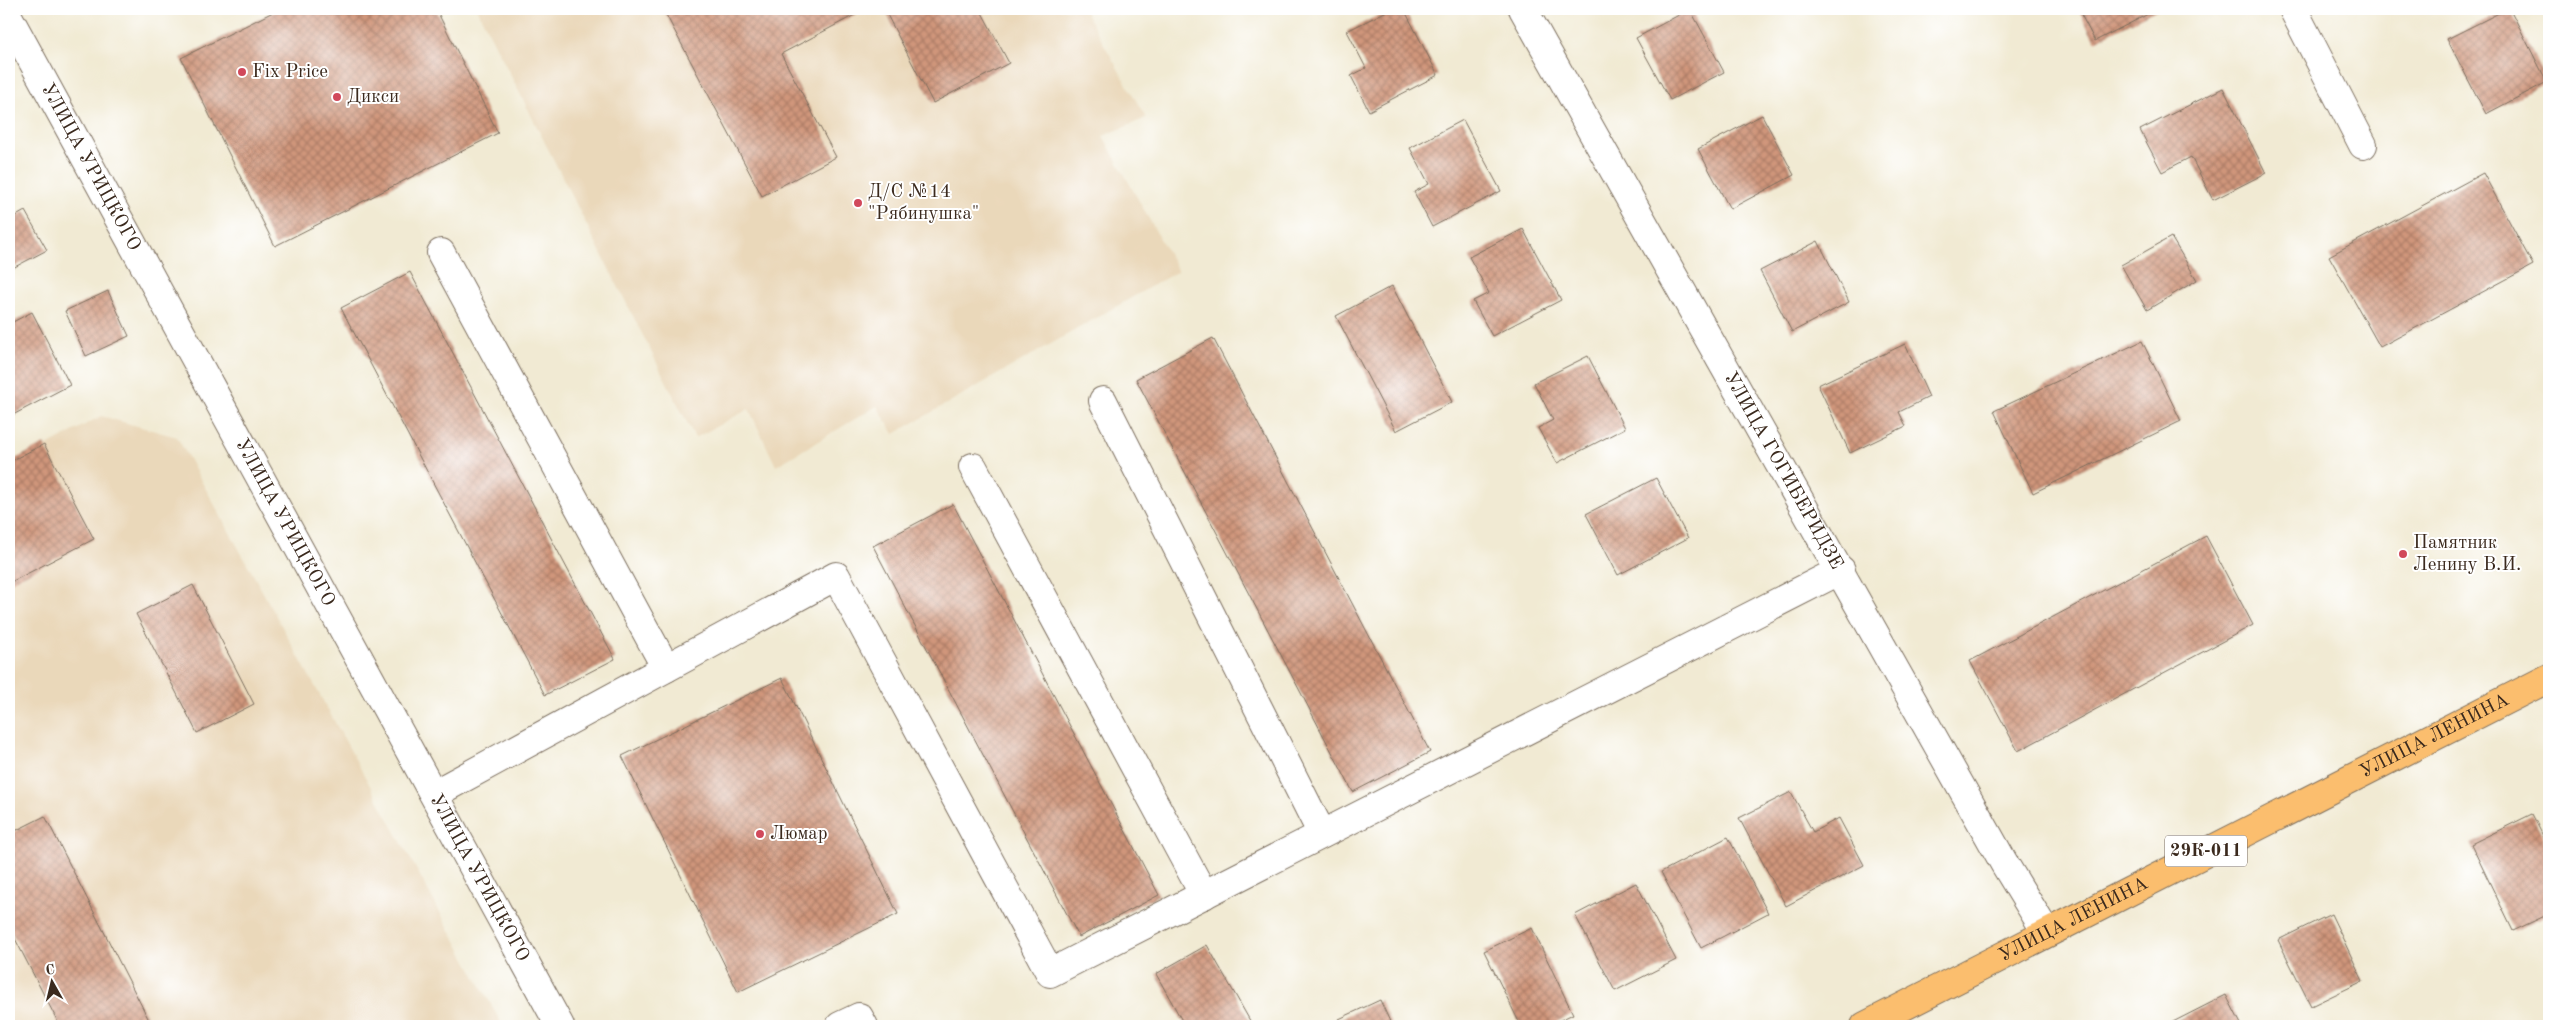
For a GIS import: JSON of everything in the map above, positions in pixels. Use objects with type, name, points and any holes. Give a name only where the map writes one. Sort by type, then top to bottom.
[{"type":"main road","name":"УЛИЦА ЛЕНИНА","points":[[1865,1026],[2046,932],[2549,678]]},
{"type":"street","name":"УЛИЦА ГОГИБЕРИДЗЕ","points":[[1523,9],[2000,854],[2046,932]]},
{"type":"street","points":[[2293,9],[2364,145]]},
{"type":"street","name":"УЛИЦА УРИЦКОГО","points":[[9,18],[560,1026]]},
{"type":"street","points":[[441,253],[666,668]]},
{"type":"street","points":[[1103,401],[1322,834]]},
{"type":"street","points":[[973,467],[1204,895]]},
{"type":"street","points":[[434,794],[836,576],[1050,973],[1840,570]]},
{"type":"street","points":[[840,1026],[859,1016],[864,1026]]},
{"type":"shaded area","name":"Д/С №14 \"Рябинушка\"","points":[[477,9],[1084,9],[1146,118],[1103,136],[1178,271],[894,434],[877,406],[776,466],[749,409],[695,438]]},
{"type":"shaded area","points":[[101,416],[177,437],[503,1026],[9,1026],[9,467]]},
{"type":"building","points":[[279,9],[436,9],[498,133],[275,246],[181,58]]},
{"type":"building","points":[[663,9],[760,9],[761,12],[767,9],[866,9],[781,54],[836,157],[762,196]]},
{"type":"building","points":[[884,9],[980,9],[1009,63],[933,103]]},
{"type":"building","points":[[1391,9],[1404,9],[1438,75],[1369,111],[1351,76],[1366,68],[1347,31]]},
{"type":"building","points":[[1690,9],[1724,72],[1670,100],[1636,38]]},
{"type":"building","points":[[2078,9],[2158,9],[2095,41]]},
{"type":"building","points":[[2510,9],[2547,82],[2486,114],[2447,39]]},
{"type":"building","points":[[2223,88],[2266,173],[2213,200],[2191,157],[2162,172],[2140,130]]},
{"type":"building","points":[[1762,115],[1794,175],[1730,209],[1698,149]]},
{"type":"building","points":[[1463,120],[1501,191],[1432,227],[1414,192],[1429,184],[1410,148]]},
{"type":"building","points":[[2483,173],[2533,265],[2380,347],[2329,256]]},
{"type":"building","points":[[25,211],[47,250],[9,270],[9,220]]},
{"type":"building","points":[[1523,229],[1561,300],[1492,336],[1473,301],[1489,293],[1469,257]]},
{"type":"building","points":[[2171,237],[2197,280],[2147,310],[2121,265]]},
{"type":"building","points":[[1818,241],[1849,302],[1792,332],[1760,271]]},
{"type":"building","points":[[410,272],[615,659],[545,695],[341,308]]},
{"type":"building","points":[[1392,286],[1452,402],[1396,431],[1336,316]]},
{"type":"building","points":[[108,291],[129,336],[86,356],[65,311]]},
{"type":"building","points":[[32,312],[70,385],[9,417],[9,324]]},
{"type":"building","points":[[1213,338],[1430,752],[1353,792],[1136,379]]},
{"type":"building","points":[[2142,341],[2181,421],[2033,493],[1994,411]]},
{"type":"building","points":[[1905,344],[1929,397],[1899,412],[1906,426],[1850,453],[1818,385]]},
{"type":"building","points":[[1588,356],[1625,428],[1557,463],[1538,428],[1553,420],[1534,383]]},
{"type":"building","points":[[44,444],[94,539],[9,583],[9,462]]},
{"type":"building","points":[[1656,478],[1688,538],[1618,575],[1586,514]]},
{"type":"building","points":[[953,504],[1159,895],[1079,937],[873,546]]},
{"type":"building","points":[[2206,536],[2253,625],[2018,751],[1970,661]]},
{"type":"building","points":[[193,585],[254,704],[197,733],[136,614]]},
{"type":"building","points":[[782,678],[898,914],[738,992],[622,756]]},
{"type":"building","points":[[1791,792],[1813,832],[1839,818],[1864,865],[1786,906],[1739,818]]},
{"type":"building","points":[[2532,814],[2549,848],[2549,914],[2513,931],[2471,844]]},
{"type":"building","points":[[45,816],[152,1026],[60,1026],[9,927],[9,834]]},
{"type":"building","points":[[1728,837],[1768,913],[1701,948],[1661,872]]},
{"type":"building","points":[[1636,883],[1676,960],[1615,991],[1575,915]]},
{"type":"building","points":[[2331,914],[2363,981],[2311,1006],[2278,940]]},
{"type":"building","points":[[1532,928],[1573,1014],[1548,1026],[1521,1026],[1484,951]]},
{"type":"building","points":[[1207,945],[1253,1026],[1185,1026],[1156,974]]},
{"type":"building","points":[[2226,995],[2242,1026],[2165,1026]]},
{"type":"building","points":[[1380,1000],[1392,1026],[1343,1026],[1339,1019]]},
{"type":"place","name":"Fix Price","points":[[242,72]]},
{"type":"place","name":"Дикси","points":[[337,97]]},
{"type":"place","name":"Д/С №14 \"Рябинушка\"","points":[[858,203]]},
{"type":"place","name":"Памятник Ленину В.И.","points":[[2403,554]]},
{"type":"place","name":"Люмар","points":[[760,834]]}]
